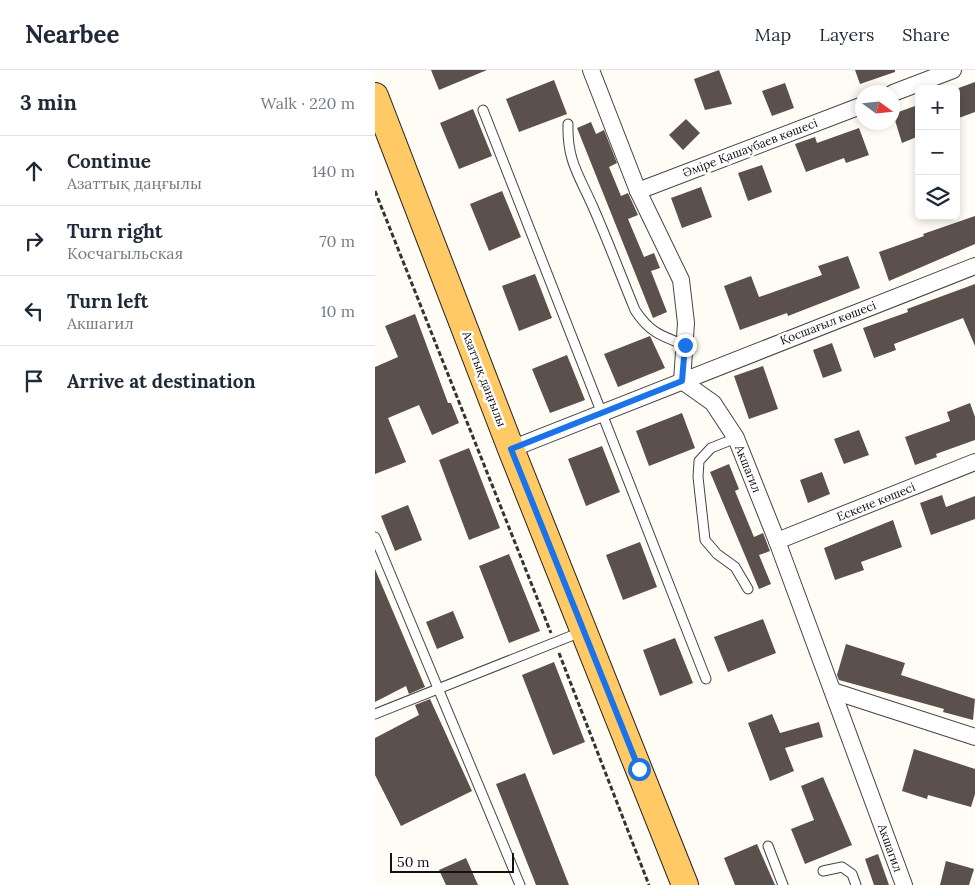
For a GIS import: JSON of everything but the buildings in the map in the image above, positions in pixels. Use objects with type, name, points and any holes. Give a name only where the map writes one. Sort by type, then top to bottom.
[{"type":"main road","name":"Азаттық даңғылы","points":[[375,96],[511,449],[685,885]]},
{"type":"street","points":[[591,70],[638,191],[681,280],[686,323],[682,381]]},
{"type":"street","points":[[900,90],[953,70]]},
{"type":"street","name":"Әміре Қашаубаев көшесі","points":[[638,191],[855,108]]},
{"type":"street","name":"Қосшағыл көшесі","points":[[511,449],[975,266]]},
{"type":"street","name":"Акшагил","points":[[682,381],[713,403],[736,438],[777,541],[904,885]]},
{"type":"street","name":"Ескене көшесі","points":[[777,541],[975,462]]},
{"type":"street","points":[[833,691],[975,737]]},
{"type":"lane","points":[[483,110],[706,679]]},
{"type":"lane","points":[[567,124],[567,143],[574,169],[593,206],[635,310],[644,325],[661,335],[685,345]]},
{"type":"lane","points":[[736,438],[711,448],[699,462],[698,477],[705,540],[717,554],[735,567],[748,589]]},
{"type":"lane","points":[[375,537],[520,885]]},
{"type":"lane","points":[[375,714],[584,631]]},
{"type":"lane","points":[[768,846],[783,885]]},
{"type":"lane","points":[[823,872],[842,866],[852,874],[856,885]]},
{"type":"path","points":[[375,190],[555,642],[649,885]]},
{"type":"route","points":[[639,769],[511,449],[682,381],[685,345]]}]
